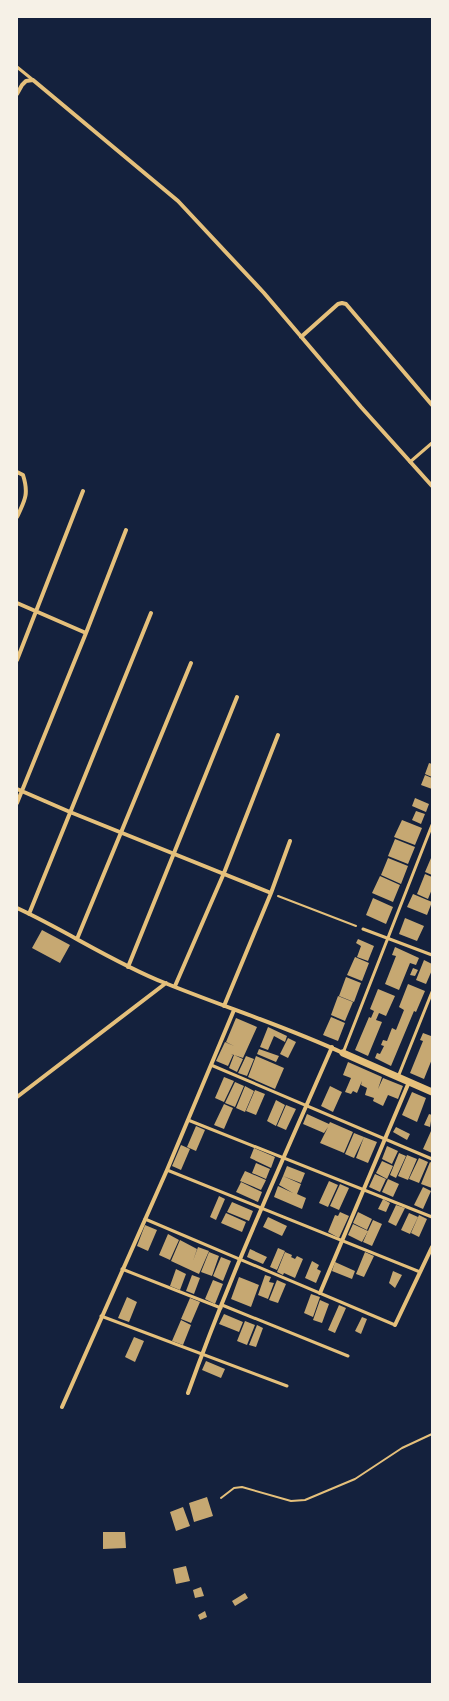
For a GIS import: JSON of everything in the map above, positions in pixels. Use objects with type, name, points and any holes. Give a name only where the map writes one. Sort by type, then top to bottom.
[{"type":"street","points":[[17,94],[26,81],[33,80],[178,200],[264,293],[361,407],[432,486]]},
{"type":"street","points":[[301,337],[338,304],[346,304],[432,405]]},
{"type":"street","points":[[17,472],[23,475],[27,488],[17,517]]},
{"type":"street","points":[[17,660],[83,491]]},
{"type":"street","points":[[17,803],[86,634],[126,530]]},
{"type":"street","points":[[17,603],[86,634]]},
{"type":"street","points":[[29,914],[151,613]]},
{"type":"street","points":[[77,939],[191,663]]},
{"type":"street","points":[[128,967],[237,698]]},
{"type":"street","points":[[175,986],[224,873],[278,735]]},
{"type":"street","points":[[17,789],[70,812],[122,831],[271,893]]},
{"type":"street","points":[[224,1006],[271,893],[290,841]]},
{"type":"street","points":[[17,908],[128,967],[234,1010],[332,1047],[432,1092]]},
{"type":"street","points":[[17,1097],[166,983]]},
{"type":"street","points":[[62,1407],[167,1170],[234,1010]]},
{"type":"street","points":[[188,1393],[260,1208],[307,1106],[332,1047]]},
{"type":"street","points":[[320,1294],[363,1188],[410,1082]]},
{"type":"street","points":[[395,1325],[432,1247]]},
{"type":"lane","points":[[17,68],[33,80]]},
{"type":"lane","points":[[410,462],[432,443]]},
{"type":"lane","points":[[343,1052],[432,826]]},
{"type":"lane","points":[[363,929],[432,955]]},
{"type":"lane","points":[[398,1077],[432,992]]},
{"type":"lane","points":[[211,1066],[432,1159]]},
{"type":"lane","points":[[188,1120],[363,1188],[432,1217]]},
{"type":"lane","points":[[167,1170],[420,1272]]},
{"type":"lane","points":[[145,1219],[395,1325]]},
{"type":"lane","points":[[122,1270],[221,1306],[348,1356]]},
{"type":"lane","points":[[102,1316],[287,1386]]},
{"type":"path","points":[[271,893],[363,929]]},
{"type":"path","points":[[221,1498],[234,1488],[242,1487],[291,1501],[305,1500],[355,1479],[402,1448],[432,1434]]},
{"type":"building","points":[[429,763],[432,764],[432,777],[425,774]]},
{"type":"building","points":[[425,775],[432,778],[432,789],[421,785]]},
{"type":"building","points":[[415,798],[429,804],[426,812],[412,806]]},
{"type":"building","points":[[416,811],[425,814],[421,824],[412,820]]},
{"type":"building","points":[[402,820],[422,828],[415,845],[394,837]]},
{"type":"building","points":[[395,839],[415,847],[408,864],[388,856]]},
{"type":"building","points":[[388,858],[408,866],[401,884],[381,875]]},
{"type":"building","points":[[432,858],[432,875],[425,872]]},
{"type":"building","points":[[425,874],[432,877],[432,889],[428,899],[417,894]]},
{"type":"building","points":[[380,876],[400,885],[393,902],[372,893]]},
{"type":"building","points":[[413,894],[432,902],[427,915],[407,907]]},
{"type":"building","points":[[373,898],[393,907],[386,924],[366,915]]},
{"type":"building","points":[[405,918],[424,926],[417,941],[399,934]]},
{"type":"building","points":[[42,930],[70,945],[60,963],[32,948]]},
{"type":"building","points":[[358,939],[374,946],[368,961],[357,957],[361,946],[356,943]]},
{"type":"building","points":[[395,947],[419,958],[416,965],[410,963],[399,990],[385,984],[396,956],[392,955]]},
{"type":"building","points":[[355,957],[369,963],[362,981],[347,975]]},
{"type":"building","points":[[424,960],[432,964],[432,970],[426,984],[416,980]]},
{"type":"building","points":[[413,968],[418,970],[415,976],[410,975]]},
{"type":"building","points":[[346,977],[361,983],[354,1002],[339,996]]},
{"type":"building","points":[[408,984],[425,991],[416,1012],[414,1011],[391,1066],[375,1058],[377,1053],[380,1054],[384,1046],[381,1045],[383,1040],[387,1041],[392,1028],[396,1030],[404,1010],[399,1007]]},
{"type":"building","points":[[378,989],[395,996],[386,1016],[379,1013],[376,1020],[382,1022],[368,1056],[355,1050],[369,1017],[371,1018],[374,1011],[370,1009]]},
{"type":"building","points":[[338,996],[353,1002],[345,1021],[331,1015]]},
{"type":"building","points":[[331,1017],[345,1023],[338,1041],[323,1035]]},
{"type":"building","points":[[236,1018],[257,1027],[243,1058],[231,1054],[233,1055],[228,1066],[216,1061],[225,1042],[234,1046],[226,1042]]},
{"type":"building","points":[[268,1027],[287,1036],[285,1042],[274,1036],[268,1050],[260,1047]]},
{"type":"building","points":[[423,1033],[431,1036],[432,1033],[432,1059],[424,1079],[410,1073],[423,1041],[420,1040]]},
{"type":"building","points":[[288,1038],[296,1042],[288,1058],[280,1054]]},
{"type":"building","points":[[259,1049],[279,1056],[276,1062],[257,1054]]},
{"type":"building","points":[[234,1055],[243,1059],[237,1072],[229,1068]]},
{"type":"building","points":[[246,1056],[254,1059],[247,1076],[238,1073]]},
{"type":"building","points":[[256,1056],[284,1068],[275,1089],[248,1077]]},
{"type":"building","points":[[348,1062],[382,1077],[378,1089],[383,1078],[403,1086],[398,1099],[388,1095],[383,1106],[373,1101],[374,1098],[365,1095],[367,1088],[361,1085],[362,1081],[357,1093],[353,1091],[351,1094],[345,1092],[351,1078],[343,1075]]},
{"type":"building","points":[[224,1077],[234,1081],[224,1102],[215,1098]]},
{"type":"building","points":[[235,1082],[244,1086],[235,1107],[225,1103]]},
{"type":"building","points":[[245,1086],[254,1091],[245,1112],[236,1108]]},
{"type":"building","points":[[330,1086],[342,1092],[333,1112],[321,1106]]},
{"type":"building","points":[[255,1090],[265,1094],[256,1115],[246,1111]]},
{"type":"building","points":[[412,1092],[426,1098],[417,1122],[402,1115]]},
{"type":"building","points":[[276,1100],[285,1105],[276,1126],[267,1121]]},
{"type":"building","points":[[224,1104],[233,1108],[224,1129],[214,1125]]},
{"type":"building","points":[[286,1105],[296,1109],[286,1130],[277,1126]]},
{"type":"building","points":[[307,1114],[329,1124],[330,1122],[353,1132],[344,1153],[320,1143],[328,1127],[324,1133],[303,1124]]},
{"type":"building","points":[[429,1114],[432,1115],[430,1127],[424,1125]]},
{"type":"building","points":[[196,1126],[205,1130],[196,1151],[187,1147]]},
{"type":"building","points":[[396,1127],[410,1134],[407,1140],[393,1132]]},
{"type":"building","points":[[431,1131],[432,1132],[432,1153],[423,1149]]},
{"type":"building","points":[[354,1133],[364,1137],[354,1158],[345,1154]]},
{"type":"building","points":[[364,1137],[377,1142],[368,1163],[356,1158]]},
{"type":"building","points":[[181,1145],[190,1149],[181,1170],[172,1166]]},
{"type":"building","points":[[387,1146],[398,1151],[392,1164],[382,1159]]},
{"type":"building","points":[[254,1148],[275,1157],[271,1168],[250,1158]]},
{"type":"building","points":[[399,1153],[406,1156],[396,1178],[390,1175]]},
{"type":"building","points":[[407,1155],[417,1159],[408,1180],[398,1176]]},
{"type":"building","points":[[419,1158],[428,1162],[419,1183],[409,1179]]},
{"type":"building","points":[[382,1161],[393,1166],[387,1179],[376,1173]]},
{"type":"building","points":[[430,1162],[432,1163],[432,1188],[421,1184]]},
{"type":"building","points":[[256,1163],[270,1169],[266,1179],[252,1173]]},
{"type":"building","points":[[287,1166],[305,1173],[301,1183],[283,1176]]},
{"type":"building","points":[[245,1171],[266,1180],[261,1190],[240,1181]]},
{"type":"building","points":[[375,1174],[386,1179],[380,1192],[369,1187]]},
{"type":"building","points":[[283,1176],[301,1184],[297,1194],[306,1198],[302,1209],[274,1197],[278,1186],[293,1193],[279,1185]]},
{"type":"building","points":[[388,1179],[399,1184],[393,1197],[382,1192]]},
{"type":"building","points":[[329,1181],[338,1185],[328,1207],[319,1203]]},
{"type":"building","points":[[241,1182],[262,1192],[258,1202],[236,1192]]},
{"type":"building","points":[[340,1184],[349,1188],[339,1210],[330,1206]]},
{"type":"building","points":[[423,1187],[431,1191],[423,1209],[414,1205]]},
{"type":"building","points":[[219,1196],[225,1199],[216,1220],[210,1217]]},
{"type":"building","points":[[383,1199],[390,1203],[386,1212],[378,1209]]},
{"type":"building","points":[[232,1202],[253,1211],[249,1221],[227,1212]]},
{"type":"building","points":[[396,1205],[405,1208],[396,1226],[388,1222]]},
{"type":"building","points":[[340,1212],[349,1216],[339,1238],[328,1232],[335,1215],[338,1216]]},
{"type":"building","points":[[358,1212],[372,1219],[367,1230],[353,1223]]},
{"type":"building","points":[[226,1213],[246,1222],[242,1232],[221,1223]]},
{"type":"building","points":[[409,1213],[418,1217],[410,1234],[401,1230]]},
{"type":"building","points":[[419,1215],[427,1219],[419,1237],[411,1233]]},
{"type":"building","points":[[268,1217],[287,1226],[282,1236],[263,1227]]},
{"type":"building","points":[[373,1220],[382,1224],[372,1246],[363,1242]]},
{"type":"building","points":[[353,1224],[368,1231],[362,1242],[348,1235]]},
{"type":"building","points":[[145,1225],[157,1230],[148,1251],[137,1246]]},
{"type":"building","points":[[168,1234],[179,1240],[170,1260],[159,1255]]},
{"type":"building","points":[[180,1240],[197,1249],[193,1261],[198,1247],[209,1251],[199,1274],[171,1261]]},
{"type":"building","points":[[278,1248],[285,1251],[277,1270],[270,1267]]},
{"type":"building","points":[[250,1249],[267,1257],[263,1264],[247,1257]]},
{"type":"building","points":[[209,1252],[219,1256],[212,1276],[201,1272]]},
{"type":"building","points":[[285,1252],[292,1255],[291,1257],[295,1259],[297,1256],[303,1259],[295,1278],[284,1273],[283,1275],[277,1272]]},
{"type":"building","points":[[365,1252],[374,1256],[364,1277],[356,1274]]},
{"type":"building","points":[[221,1257],[231,1261],[223,1281],[213,1276]]},
{"type":"building","points":[[312,1261],[319,1265],[317,1269],[321,1271],[316,1283],[305,1278]]},
{"type":"building","points":[[335,1262],[355,1271],[352,1279],[332,1271]]},
{"type":"building","points":[[176,1269],[186,1274],[180,1290],[170,1286]]},
{"type":"building","points":[[393,1271],[402,1275],[395,1288],[389,1283]]},
{"type":"building","points":[[192,1275],[200,1278],[194,1294],[186,1291]]},
{"type":"building","points":[[265,1275],[271,1277],[269,1282],[274,1283],[268,1299],[258,1295]]},
{"type":"building","points":[[239,1277],[259,1285],[251,1307],[231,1299]]},
{"type":"building","points":[[213,1280],[223,1284],[215,1304],[205,1299]]},
{"type":"building","points":[[277,1280],[286,1284],[278,1303],[269,1300]]},
{"type":"building","points":[[311,1294],[320,1297],[313,1317],[304,1313]]},
{"type":"building","points":[[127,1297],[137,1302],[129,1322],[118,1318]]},
{"type":"building","points":[[190,1298],[200,1302],[191,1323],[181,1319]]},
{"type":"building","points":[[320,1300],[329,1304],[322,1323],[313,1320]]},
{"type":"building","points":[[339,1305],[346,1308],[335,1333],[328,1330]]},
{"type":"building","points":[[224,1314],[243,1322],[239,1332],[219,1324]]},
{"type":"building","points":[[362,1317],[367,1319],[361,1334],[355,1331]]},
{"type":"building","points":[[181,1320],[191,1325],[183,1345],[172,1341]]},
{"type":"building","points":[[245,1321],[255,1325],[247,1345],[237,1341]]},
{"type":"building","points":[[257,1325],[263,1328],[256,1347],[249,1345]]},
{"type":"building","points":[[134,1337],[144,1341],[135,1362],[125,1357]]},
{"type":"building","points":[[206,1361],[225,1369],[221,1378],[202,1370]]},
{"type":"building","points":[[207,1497],[213,1516],[194,1522],[189,1503]]},
{"type":"building","points":[[183,1507],[190,1526],[176,1531],[170,1512]]},
{"type":"building","points":[[103,1532],[125,1532],[126,1548],[103,1549]]},
{"type":"building","points":[[186,1566],[190,1581],[176,1584],[173,1569]]},
{"type":"building","points":[[201,1587],[204,1596],[195,1598],[193,1590]]},
{"type":"building","points":[[245,1593],[248,1598],[235,1606],[232,1601]]},
{"type":"building","points":[[205,1611],[207,1617],[200,1620],[198,1615]]}]
